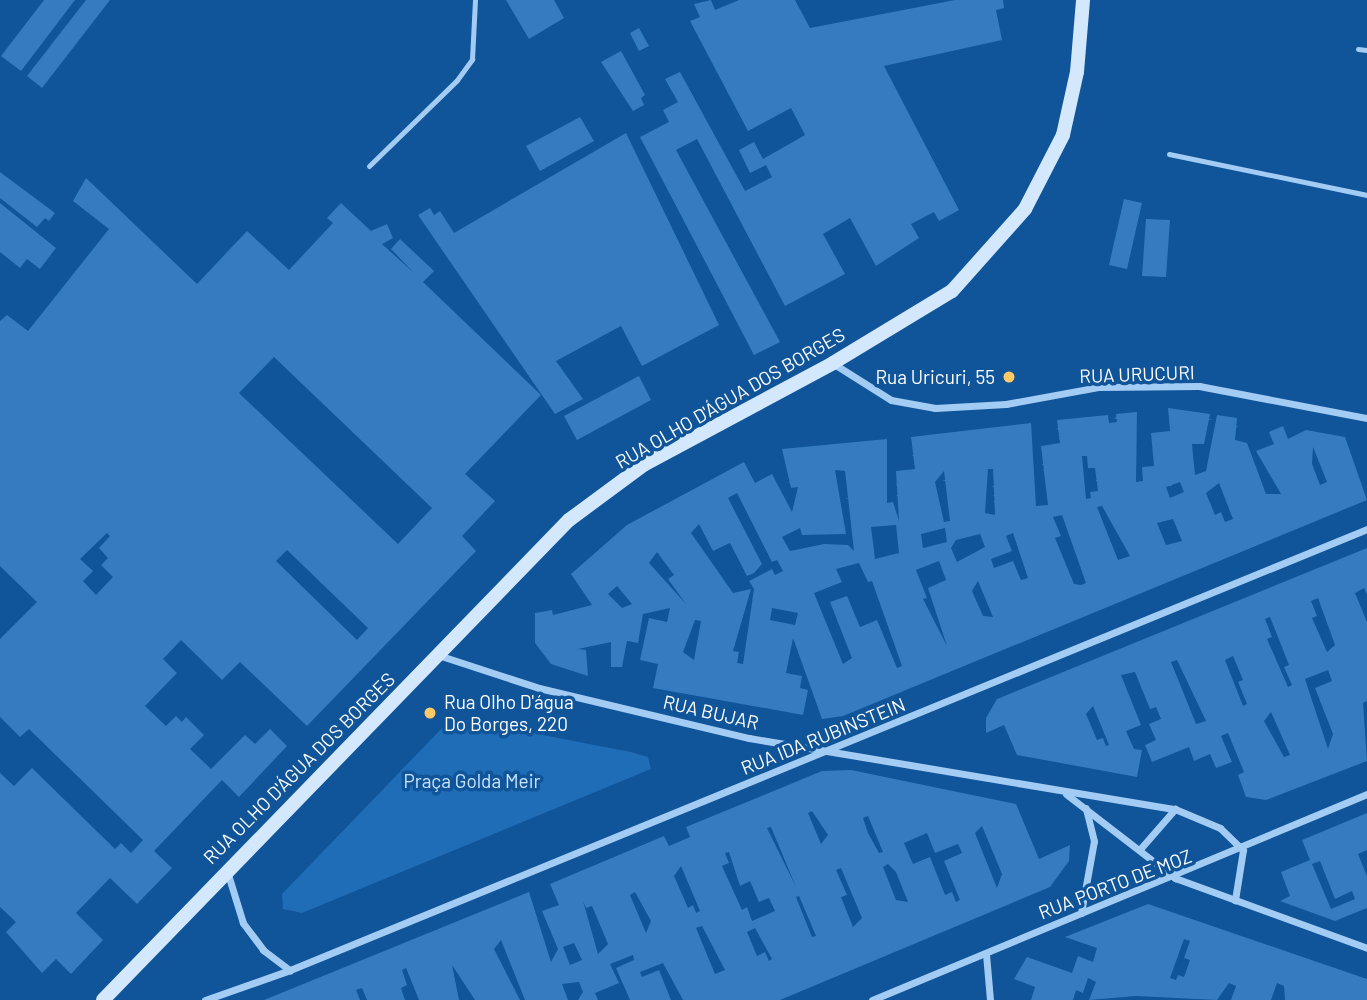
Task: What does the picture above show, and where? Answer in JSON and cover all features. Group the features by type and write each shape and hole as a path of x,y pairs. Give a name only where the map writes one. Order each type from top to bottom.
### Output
{"main road":[{"name":"RUA OLHO D'ÁGUA DOS BORGES","path":"103,1000 226,868 580,512 645,464 833,363 952,290 1025,209 1063,135 1077,72 1083,0"}],"street":[{"name":"RUA URUCURI","path":"833,363 891,400 935,408 1006,404 1099,387 1199,386 1367,418"},
{"name":"RUA IDA RUBINSTEIN","path":"205,1000 290,970 1367,529"},
{"name":"RUA BUJAR","path":"438,655 539,688 823,753 894,758 1063,792 1175,809 1220,828 1243,850"},
{"name":"RUA BUJAR","path":"1063,792 1141,848 1175,878"},
{"name":"RUA PORTO DE MOZ","path":"872,1000 1081,912 1243,850 1367,794"},
{"path":"1081,912 1094,841 1085,807"},
{"path":"1141,848 1175,809"},
{"path":"1235,900 1243,850"},
{"path":"226,868 243,923 263,950 290,970"},
{"path":"1175,878 1367,948"},
{"path":"986,954 990,1000"}],"lane":[{"path":"369,166 457,80 471,59 475,0"},
{"path":"1358,49 1367,50"},
{"path":"1169,154 1367,195"}],"green space":[{"name":"Praça Golda Meir","path":"465,720 631,752 648,757 651,769 302,913 283,909 282,894 445,725"}],"building":[{"path":"44,0 75,0 21,71 1,56"},
{"path":"86,0 110,0 42,88 27,76"},
{"path":"506,0 554,0 564,18 529,39"},
{"path":"711,0 715,10 739,0 795,0 810,28 955,0 1003,0 1004,8 996,10 1002,40 884,66 959,210 939,221 934,212 911,224 919,238 876,266 850,218 823,234 845,274 785,306 697,139 676,150 780,342 754,355 640,137 669,122 663,110 678,102 665,79 680,72 745,191 772,177 766,165 750,173 739,150 754,142 763,159 805,135 791,108 748,131 690,21 700,17 694,4"},
{"path":"639,28 649,46 639,51 630,33"},
{"path":"621,51 645,95 641,98 644,105 633,111 601,62"},
{"path":"580,117 594,141 540,171 526,146"},
{"path":"626,133 719,325 642,366 621,326 556,361 583,399 555,414 418,215 430,208 434,215 440,211 454,233"},
{"path":"0,172 55,213 49,221 45,218 37,227 0,198"},
{"path":"86,178 197,284 247,231 289,270 333,223 327,218 341,203 371,231 387,224 393,238 382,244 414,273 391,249 400,239 434,271 423,282 541,395 465,474 495,501 462,536 476,551 307,726 240,662 222,680 181,640 163,659 177,673 145,706 166,726 176,716 182,722 186,717 204,735 190,749 211,769 245,735 255,744 270,729 287,746 239,797 222,780 154,851 172,868 137,904 110,878 76,913 103,940 71,974 56,959 42,973 6,932 16,922 0,907 0,773 14,786 32,768 115,849 121,843 131,853 143,840 29,729 20,737 0,717 0,639 37,602 0,566 0,321 7,315 28,331 109,229 73,201","holes":["274,357 432,508 398,544 239,393","107,533 110,536 99,548 108,558 101,565 113,577 96,595 83,581 93,571 80,559","287,550 368,628 357,640 276,561"]},
{"path":"1124,199 1142,203 1127,269 1109,265"},
{"path":"0,203 56,248 40,269 27,259 20,268 0,252"},
{"path":"1146,219 1170,220 1166,277 1142,276"},
{"path":"639,376 651,400 577,440 564,416"},
{"path":"1168,408 1210,414 1204,444 1192,444 1195,475 1206,471 1217,415 1237,418 1235,440 1247,443 1266,494 1281,494 1256,451 1274,444 1269,432 1283,426 1288,439 1306,430 1345,437 1367,500 843,716 822,719 793,638 786,673 802,676 800,688 808,690 803,715 653,688 658,664 640,660 649,618 667,622 670,608 643,614 638,643 627,641 622,667 611,667 611,642 578,649 586,650 588,676 551,664 535,643 535,613 552,610 553,615 592,605 571,574 627,525 744,462 755,483 772,474 792,512 798,487 791,488 782,449 887,439 887,503 893,502 899,521 896,471 915,469 911,437 1031,423 1036,506 1048,505 1041,446 1060,443 1057,420 1108,415 1109,423 1117,422 1116,414 1137,412 1136,482 1143,481 1142,467 1154,466 1151,433 1170,431","holes":["1313,447 1327,482 1320,485 1312,464","1082,456 1087,456 1088,468 1095,468 1098,491 1090,492 1091,498 1086,499","988,469 993,469 995,515 985,513","835,470 845,471 854,551 848,545 824,544 790,551 782,537 800,528 802,535 846,534","944,471 950,521 944,522 935,482","1180,482 1184,492 1170,498 1166,487","1219,483 1233,519 1225,522 1221,512 1215,515 1206,493","737,493 772,562 777,560 783,571 775,575 772,569 749,581 754,589 743,664 737,663 739,652 733,651 751,589 733,593 691,533 699,524 713,551 730,543 747,576 762,564 728,498","1102,506 1130,556 1118,560 1097,507","1062,515 1086,583 1074,584 1055,538 1061,536 1053,517","1173,519 1182,541 1166,545 1157,523","896,525 899,553 875,559 871,527","945,528 947,542 923,548 921,534","1013,533 1028,578 1021,580 1013,561 994,568 991,559 1012,551 1006,536","980,534 985,547 957,562 951,548 956,540","657,552 674,575 668,579 686,604 649,563","939,561 946,580 928,588 947,646 923,599 927,598 916,570","859,563 868,582 872,581 902,666 897,668 877,620 860,627 847,596 830,602 852,658 843,664 814,593 842,582 836,569","978,581 993,617 983,616 972,591","617,586 632,604 622,608 608,594","772,608 798,613 795,625 770,620","695,620 701,621 694,660 683,652"]},
{"path":"1367,548 1367,595 1364,588 1355,593 1367,622 1367,701 1363,703 1367,761 1266,800 1246,797 1238,775 1244,772 1228,733 1221,736 1232,762 1216,768 1210,754 1194,761 1189,747 1152,762 1145,745 1156,740 1149,724 1161,719 1156,707 1150,709 1135,672 1121,675 1141,725 1126,731 1134,749 1142,750 1137,777 1017,755 1004,725 986,733 986,718 997,699","holes":["1318,598 1335,645 1327,652 1312,618 1317,616 1311,601","1270,617 1289,665 1284,667 1292,685 1288,687 1267,639 1272,637 1265,619","1233,656 1243,680 1238,682 1247,704 1243,706 1225,660","1177,660 1206,721 1196,724 1171,662","1328,670 1332,681 1315,688 1333,734 1328,749 1305,679","1093,706 1109,745 1106,746 1103,738 1097,740 1086,714","1271,712 1290,755 1284,757 1264,721"]},
{"path":"851,770 1016,804 1039,859 1070,845 1069,861 1050,887 780,1000 683,1000 663,963 640,972 642,977 659,970 671,1000 630,1000 616,968 634,960 633,955 610,964 619,983 595,993 598,1000 578,1000 583,992 579,982 562,984 568,1000 525,1000 501,940 494,949 520,1000 475,1000 452,965 459,1000 419,1000 406,968 402,970 407,985 401,988 405,1000 367,1000 362,988 356,990 360,1000 264,1000 529,892 551,962 558,949 542,911 559,905 550,884 664,836 669,846 690,837 686,827 822,771","holes":["812,811 828,835 821,844 808,813","868,816 883,852 879,853 863,818","982,826 1002,874 997,888 975,833","771,827 796,887 767,828","927,833 935,853 958,844 962,853 944,861 960,900 956,902 952,892 945,895 930,857 913,864 904,843","729,852 740,886 750,881 759,902 769,898 775,911 752,921 747,907 742,910 722,866 729,863 725,853","888,864 896,872 908,902 896,900 883,867","681,866 700,911 696,913 693,905 688,908 674,876","841,868 862,918 853,927 841,897 847,895 836,870","635,892 651,921 646,933 630,895","799,896 816,936 812,937 796,897","583,901 586,908 592,906 608,944 598,954","702,926 725,970 715,974 696,928","755,928 772,959 769,961 765,952 757,956 747,932","574,943 582,960 570,965 563,947"]},
{"path":"1367,813 1367,850 1358,854 1367,876 1367,908 1335,921 1280,901 1290,896 1281,872 1310,860 1302,840","holes":["1320,861 1335,899 1352,891 1355,899 1331,909 1312,864"]},
{"path":"1148,904 1367,979 1367,1000 1285,1000 1284,986 1277,983 1271,1000 1231,1000 1236,986 1229,983 1217,1000 1136,996 1089,1000 1096,982 1088,978 1083,993 1076,990 1073,1000 1031,1000 1035,987 1014,979 1027,957 1072,973 1078,956 1093,962 1097,948 1065,937","holes":["1184,939 1190,941 1184,958 1190,960 1184,977 1178,975 1176,980 1170,978"]}],"place":[{"name":"Rua Uricuri, 55","path":"1009,377"},
{"name":"Rua Olho D'água Do Borges, 220","path":"430,713"}]}
